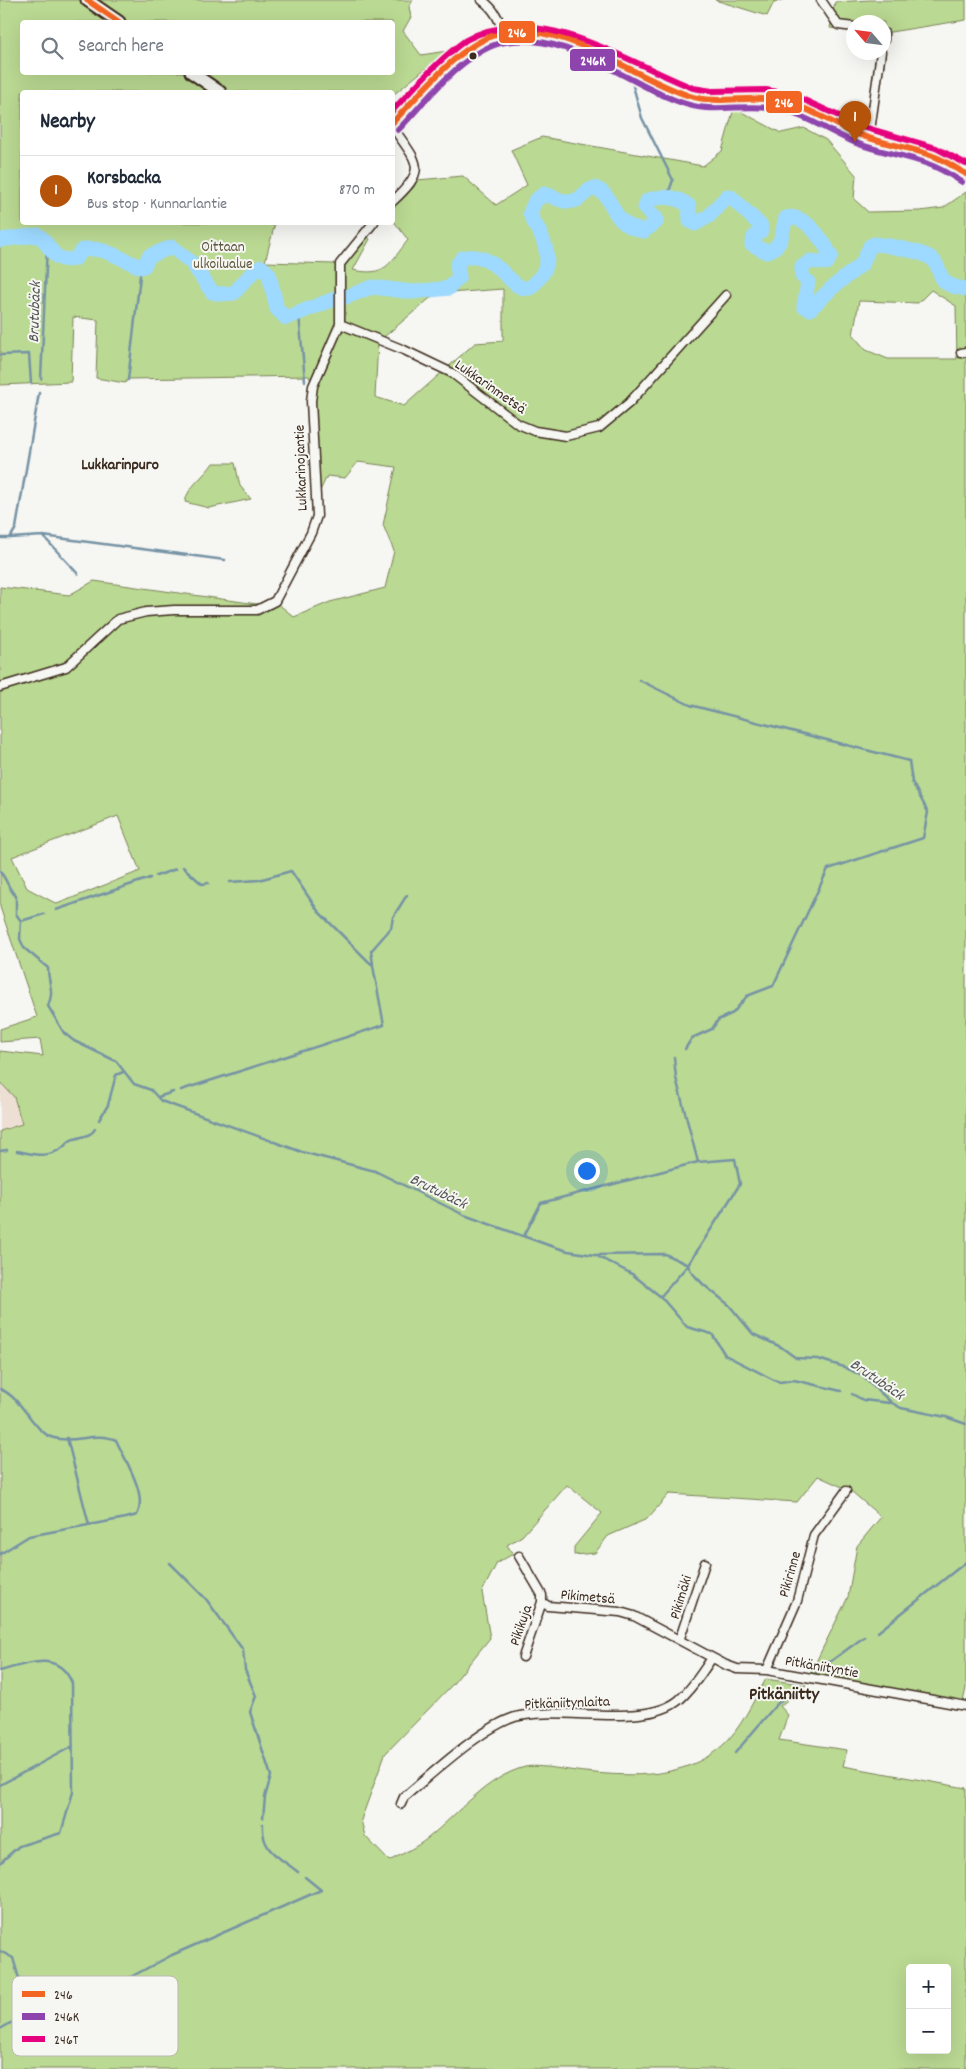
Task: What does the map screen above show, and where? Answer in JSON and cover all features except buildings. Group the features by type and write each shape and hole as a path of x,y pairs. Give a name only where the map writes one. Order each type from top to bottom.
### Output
{"main road":[{"path":"87,0 116,20"},
{"path":"395,122 455,62 475,46 503,33 517,31 561,40 691,96 716,100 768,99 792,104 869,138 935,156 966,174"},
{"path":"194,75 217,90"}],"street":[{"path":"482,0 489,5 499,18 503,33"},
{"path":"821,0 838,25 846,26"},
{"path":"869,138 880,60"},
{"path":"395,130 416,164 416,174 410,185 395,199"},
{"name":"Lukkarinojantie","path":"0,687 66,666 80,656 118,618 146,612 174,610 257,610 275,600 307,542 317,516 311,401 313,386 340,324 340,264 372,225"},
{"name":"Lukkarinmetsä","path":"340,324 404,350 452,373 518,424 535,431 566,436 599,428 630,403 726,295"},
{"name":"Pikirinne","path":"767,1670 797,1601 814,1535 846,1491"},
{"name":"Pikimetsä","path":"519,1556 542,1595 542,1602 548,1606 620,1612 646,1621 680,1638"},
{"name":"Pikimäki","path":"680,1638 705,1563"},
{"name":"Pikikuja","path":"523,1657 542,1602"},
{"name":"Pitkäniityntie","path":"680,1638 712,1658 737,1669 767,1670 966,1706"},
{"name":"Pitkäniitynlaita","path":"401,1804 404,1797 430,1776 488,1730 504,1722 515,1717 540,1714 637,1713 666,1708 692,1687 712,1658"}],"shaded area":[{"path":"0,1082 14,1097 22,1124 0,1131"}],"green space":[{"name":"Oittaan ulkoilualue","path":"0,0 413,0 409,7 411,17 403,31 421,55 447,51 395,93 395,90 20,90 20,225 274,225 265,262 335,264 342,267 366,235 370,239 353,270 373,272 386,267 408,240 395,223 395,204 414,187 417,180 463,176 496,205 527,185 511,150 542,137 703,166 722,151 734,108 781,133 804,128 826,140 856,175 854,199 868,212 920,211 943,208 966,192 966,1688 963,1702 810,1674 848,1597 857,1546 881,1517 851,1491 818,1476 797,1502 669,1494 647,1519 608,1536 595,1553 574,1555 574,1547 602,1513 567,1485 522,1536 507,1545 513,1554 497,1563 482,1592 490,1638 452,1685 385,1754 361,1820 365,1836 389,1861 424,1841 473,1797 511,1772 530,1766 621,1775 639,1775 675,1770 707,1757 729,1739 741,1723 766,1679 806,1685 780,1706 788,1715 779,1740 847,1750 843,1766 966,1788 966,2069 0,2069 0,1131 22,1124 14,1097 0,1082 0,1051 43,1056 40,1039 0,1042 0,1029 37,1017 0,907 0,587 69,595 94,581 257,604 276,602 294,617 330,602 385,588 394,551 383,525 396,467 358,462 345,478 327,476 320,491 314,402 321,372 313,386 309,376 128,379 125,383 96,378 98,320 73,317 71,382 0,385","holes":["503,289 503,341 475,343 404,406 375,397 378,342 435,294","931,290 956,306 957,359 888,359 866,350 853,335 859,301 918,303","118,816 140,871 57,904 27,888 12,857"]},
{"path":"715,0 782,0 774,2 767,16"},
{"path":"966,0 966,20 891,32 891,15 846,15 846,30 830,28 835,2"},
{"path":"213,463 235,463 240,486 251,499 209,508 185,502 189,491"}],"waterway":[{"path":"630,75 642,118 673,180 667,197"},
{"path":"346,297 372,287 413,292 449,288 459,277 457,265 462,258 475,257 494,265 523,288 530,288 541,276 547,257 540,232 530,213 535,201 544,194 564,201 577,200 594,188 606,196 623,222 644,231 656,222 656,218 645,208 647,201 663,197 679,200 689,206 690,221 695,224 709,216 727,196 731,197 761,226 761,231 754,237 752,244 766,252 779,242 786,218 800,219 819,236 831,256 826,263 810,261 802,267 802,276 808,282 804,306 810,309 833,287 862,264 870,246 874,244 926,255 935,263 941,276 948,284 966,289"},
{"path":"0,240 38,235 56,256 67,260 75,259 82,250 90,249 105,251 141,267 144,266 149,256 172,247 192,263 212,292 220,294 234,293 252,273 261,267 269,274 277,309 286,318 337,298"},
{"name":"Brutubäck","path":"41,379 47,245"},
{"path":"128,380 141,267"},
{"path":"299,314 305,381"},
{"name":"Brutubäck","path":"0,355 29,354 31,383"},
{"name":"Brutubäck","path":"0,538 10,538 16,528 39,393"},
{"path":"43,536 225,560"},
{"path":"10,538 43,536 78,574"},
{"path":"639,680 690,705 909,761 912,782 928,812 923,838 828,869 773,986 747,996 733,1013 718,1020 712,1029 692,1038 685,1049"},
{"path":"183,867 202,884 208,883"},
{"path":"156,876 176,869"},
{"path":"181,1090 384,1025 373,966 318,911 291,871 259,880 230,882"},
{"name":"Brutubäck","path":"0,872 16,896 16,914 21,921 20,939 24,948 48,968 51,991 48,1006 64,1033 74,1041 116,1061 134,1084 151,1090 161,1101 302,1152 375,1171 464,1215 548,1245 568,1251 594,1255 665,1254 688,1265 692,1273 729,1305 753,1334 781,1347 796,1358 818,1359 844,1367 862,1376 892,1403 901,1408 946,1417 966,1424"},
{"path":"56,910 150,878"},
{"path":"373,964 371,951 391,928 393,917 407,895"},
{"path":"21,921 44,914"},
{"path":"524,1236 541,1203 698,1162 676,1078 674,1057"},
{"path":"99,1120 108,1105 116,1075 123,1072"},
{"path":"158,1097 173,1092"},
{"path":"17,1151 40,1155 51,1154 62,1148 69,1141 89,1135 95,1129"},
{"path":"0,1151 7,1150"},
{"path":"661,1296 688,1265 740,1184 735,1159 698,1162"},
{"path":"595,1255 632,1274 661,1297 687,1327 712,1334 725,1355 780,1382 794,1380 841,1391"},
{"path":"0,1389 8,1393 47,1435 69,1440 93,1437 116,1440 130,1467 140,1498 140,1507 137,1515 29,1536 0,1554"},
{"path":"852,1394 863,1400 890,1403"},
{"path":"67,1438 89,1525"},
{"path":"878,1632 966,1562"},
{"path":"170,1563 206,1599 243,1650 245,1670 256,1696 250,1712 271,1776 265,1797 263,1818"},
{"path":"816,1672 864,1637"},
{"path":"0,1671 31,1663 50,1662 66,1672 72,1683 73,1792 61,1833 19,1846 0,1863"},
{"path":"735,1753 776,1705 797,1687"},
{"path":"0,1785 73,1746"},
{"path":"263,1824 263,1833 268,1848 278,1858 298,1872"},
{"path":"133,1976 172,1955 321,1890 305,1877"},
{"path":"0,1951 13,1958 18,1976"},
{"path":"0,2029 12,2022"}],"transit line":[{"name":"246","path":"87,0 116,20"},
{"name":"246T","path":"395,108 437,65 466,40 493,30 522,27 551,31 581,39 693,88 712,91 766,90 791,94 863,127 936,148 966,164"},
{"name":"246","path":"395,120 442,70 471,47 486,38 502,33 526,31 574,42 668,88 701,99 765,99 787,102 809,110 860,135 937,158 966,174"},
{"name":"246K","path":"398,130 447,78 475,55 505,42 529,41 552,44 576,52 667,97 689,105 710,108 765,107 787,111 846,139 932,166 962,182"}],"place":[{"name":"Korsbacka","path":"855,142"}],"district":[{"name":"Lukkarinpuro","path":"120,463"},
{"name":"Pitkäniitty","path":"784,1693"}]}
